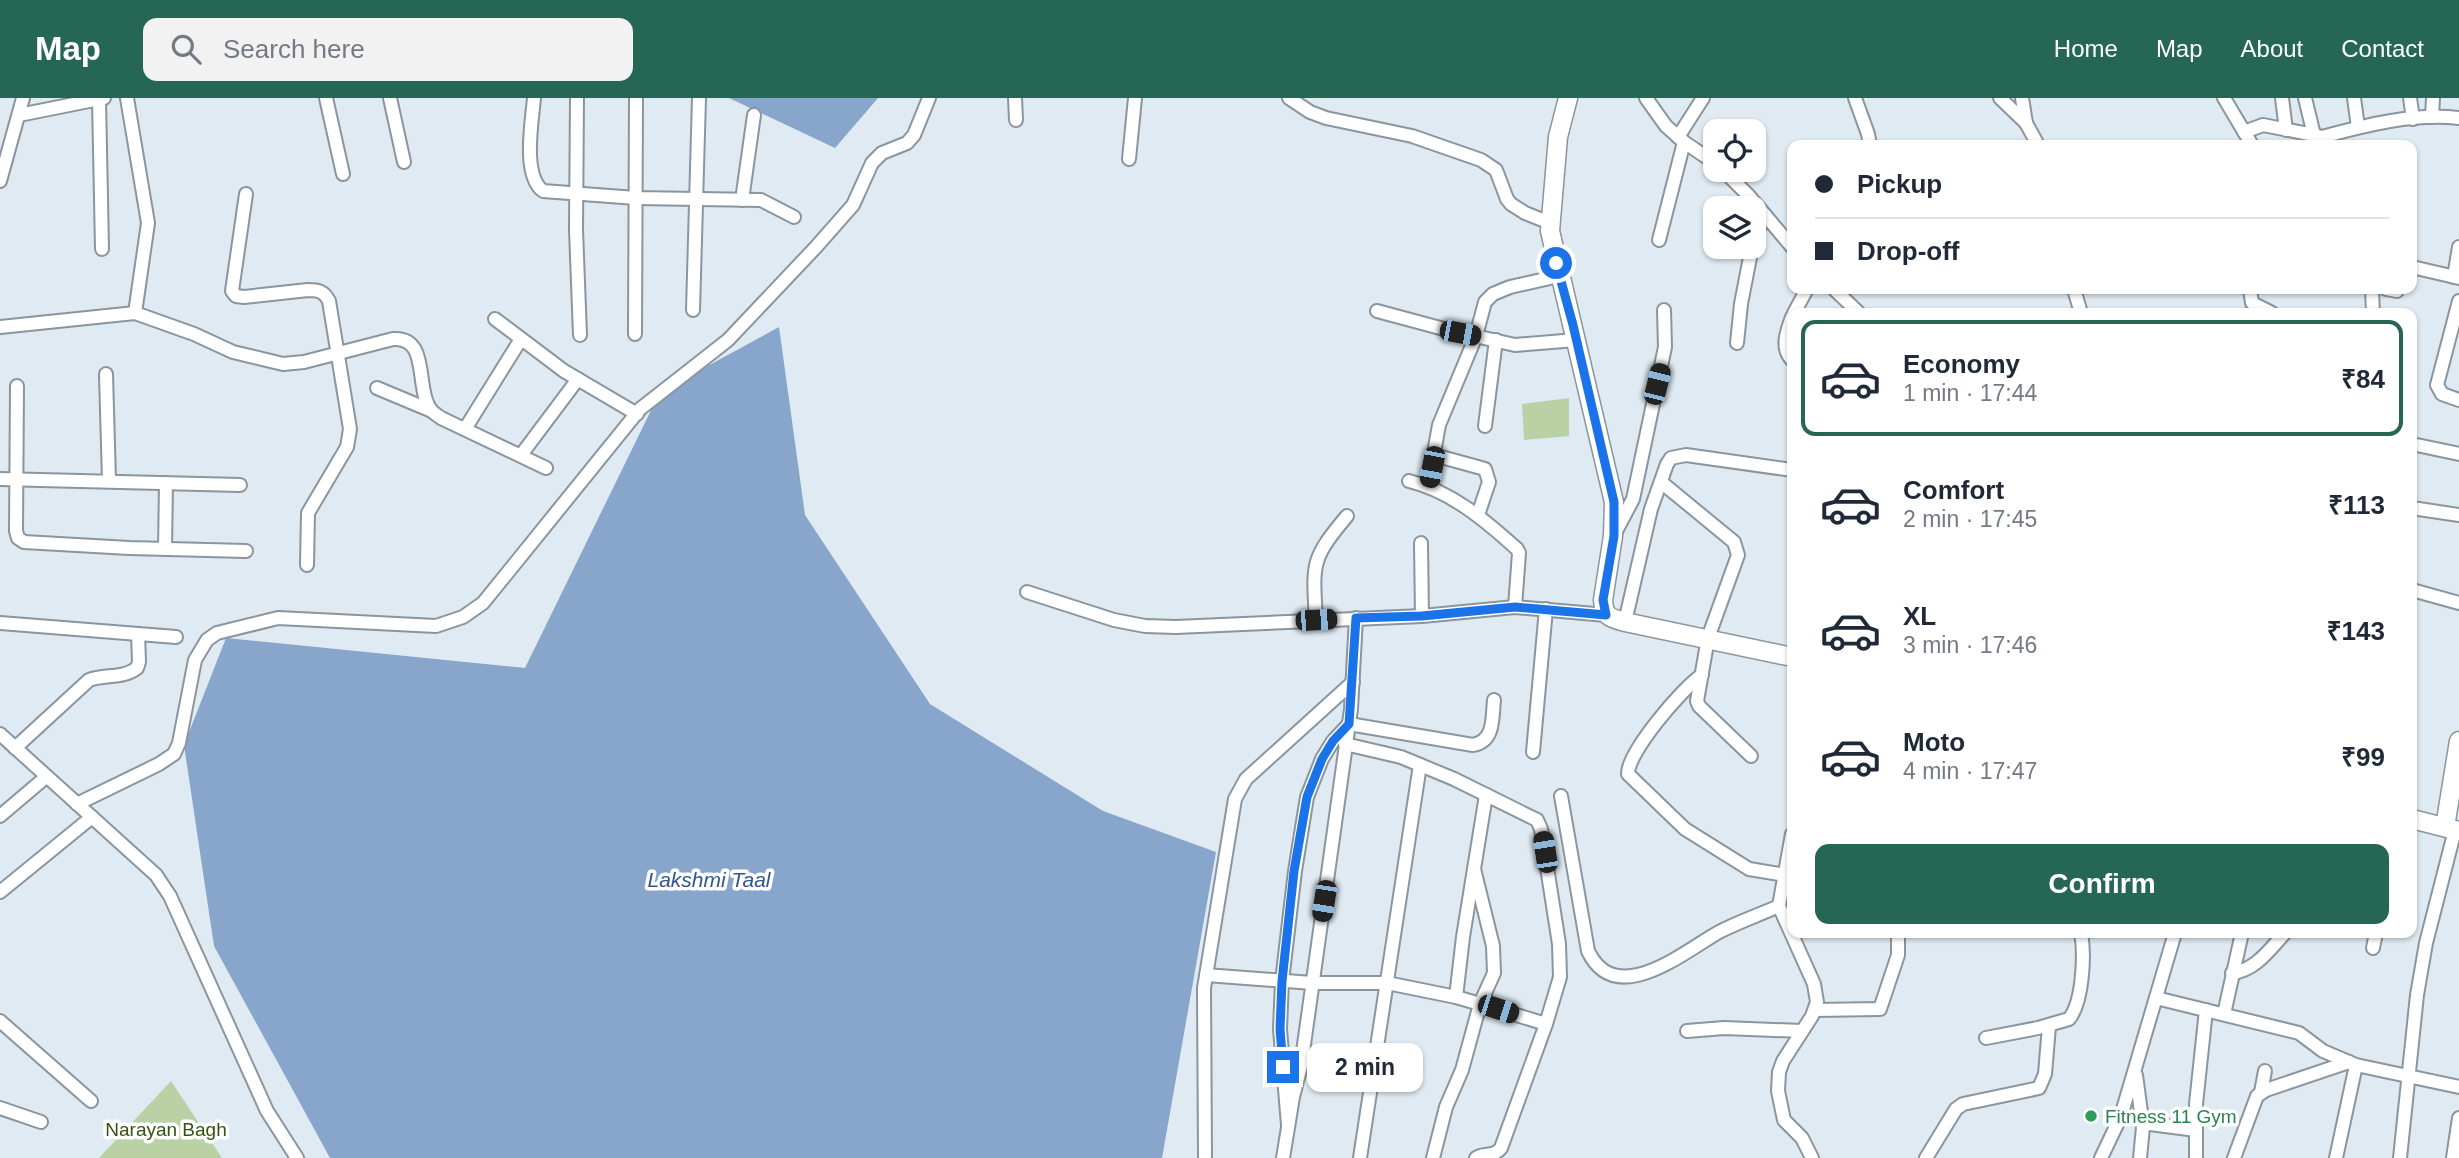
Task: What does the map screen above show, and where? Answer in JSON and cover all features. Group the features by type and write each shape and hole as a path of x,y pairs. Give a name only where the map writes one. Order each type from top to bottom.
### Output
{"main road":[{"path":"1568,98 1558,137 1550,223 1552,246 1612,494 1615,517 1603,600 1606,615 1625,622 1787,656"},
{"path":"2417,820 2453,830 2459,741"}],"street":[{"path":"0,181 23,98"},
{"path":"127,98 148,223 135,313"},
{"path":"326,98 343,174"},
{"path":"390,98 404,162"},
{"path":"534,98 530,155 532,174 537,187 543,191 636,198 761,200 794,217"},
{"path":"577,98 576,230 580,335"},
{"path":"635,334 636,98"},
{"path":"693,310 699,98"},
{"path":"77,804 174,754 179,743 195,660 207,640 218,634 278,618 436,626 463,617 483,603 637,414 728,340 816,247 853,205 872,163 882,153 907,143 914,135 929,98"},
{"path":"1016,98 1016,120"},
{"path":"1129,159 1135,98"},
{"path":"1289,98 1310,112 1412,136 1481,160 1496,170 1511,204 1550,223"},
{"path":"1646,98 1666,126 1703,155"},
{"path":"1659,240 1681,140 1703,98"},
{"path":"1855,98 1869,140"},
{"path":"2000,98 2026,123 2035,140"},
{"path":"2022,98 2026,123"},
{"path":"2224,98 2249,140"},
{"path":"2282,98 2286,130"},
{"path":"2305,98 2322,139"},
{"path":"2354,98 2358,127"},
{"path":"2410,98 2413,119"},
{"path":"2432,117 2433,98"},
{"path":"19,115 101,99 102,249"},
{"path":"742,200 754,115"},
{"path":"2244,132 2263,125 2322,139 2358,127 2432,117 2459,118"},
{"path":"1734,182 1747,196"},
{"path":"246,194 232,291 236,296 244,297 318,290 329,300 350,436 347,447 308,513 307,565"},
{"path":"1766,216 1787,241"},
{"path":"2417,268 2456,278 2459,247"},
{"path":"1737,342 1750,259"},
{"path":"1428,486 1439,425 1476,336 1485,302 1489,297 1521,283 1559,276"},
{"path":"1839,294 1854,308"},
{"path":"2250,294 2252,303 2262,308"},
{"path":"2459,301 2437,385 2442,394 2459,400"},
{"path":"1614,536 1633,499 1665,347 1664,310"},
{"path":"1377,311 1522,345 1576,340"},
{"path":"0,327 135,313 194,334 233,352 271,363 304,362 393,339 407,339 413,344 417,354 426,397 432,411"},
{"path":"495,319 578,379 637,414"},
{"path":"465,429 521,339"},
{"path":"1485,426 1496,340"},
{"path":"106,374 109,481"},
{"path":"521,455 578,379"},
{"path":"17,386 18,538 24,542 246,551"},
{"path":"377,388 432,411 546,468"},
{"path":"2417,445 2459,454"},
{"path":"1434,455 1485,469 1489,482 1478,515"},
{"path":"1625,622 1651,509 1667,464 1678,455 1787,469"},
{"path":"0,479 240,485"},
{"path":"1409,481 1428,486 1478,515 1491,524 1519,553 1515,607"},
{"path":"1661,482 1734,542 1738,549 1708,638 1697,701 1751,756"},
{"path":"165,549 166,483"},
{"path":"2417,509 2459,516"},
{"path":"1316,620 1314,577 1317,558 1324,543 1347,516"},
{"path":"1421,543 1422,616"},
{"path":"2417,591 2459,603"},
{"path":"1027,592 1114,620 1145,626 1210,627 1422,616 1515,607 1606,615"},
{"path":"1533,752 1546,609"},
{"path":"1283,1158 1301,1066 1349,724 1356,618"},
{"path":"0,624 176,637"},
{"path":"15,748 89,680 122,676 137,668 138,634"},
{"path":"1702,675 1688,686 1646,734 1629,764 1628,774 1685,829 1749,869 1787,875"},
{"path":"1205,1158 1206,975 1239,789 1246,779 1353,682"},
{"path":"1349,724 1473,746 1488,739 1494,700"},
{"path":"1288,1125 1280,1029 1282,981 1294,871 1307,797 1322,759 1333,741 1349,724"},
{"path":"0,734 156,874 170,897 267,1111 297,1158"},
{"path":"1345,744 1401,757 1420,765 1537,820 1541,829 1561,962 1560,977 1501,1148 1497,1154 1476,1158"},
{"path":"1360,1158 1420,765"},
{"path":"0,816 46,777"},
{"path":"1456,997 1486,795"},
{"path":"1560,796 1588,951 1595,963 1606,970 1629,976 1653,971 1720,931 1779,906"},
{"path":"0,892 92,817"},
{"path":"2400,1158 2417,995 2453,830"},
{"path":"1433,1158 1446,1107 1462,1070 1480,1004 1494,974 1493,946 1474,869"},
{"path":"1787,878 1779,906 1787,924"},
{"path":"1793,938 1814,984 1815,1010 1783,1061 1779,1072 1778,1091 1784,1120 1802,1138 1812,1158"},
{"path":"1815,1010 1880,1009 1898,955 1898,938"},
{"path":"1986,1038 2049,1026 2069,1019 2076,1008 2084,965 2081,938"},
{"path":"2101,1158 2121,1116 2174,938"},
{"path":"2224,1014 2241,938"},
{"path":"2232,973 2247,971 2280,938"},
{"path":"2373,948 2375,938"},
{"path":"1206,975 1312,983 1387,983 1456,997 1546,1024"},
{"path":"2156,998 2299,1033 2323,1051 2352,1063 2459,1087"},
{"path":"2196,1158 2206,1010"},
{"path":"0,1021 91,1101"},
{"path":"1926,1158 1956,1108 1963,1104 2039,1088 2045,1074 2049,1026"},
{"path":"1687,1031 1724,1028 1802,1031"},
{"path":"2261,1092 2352,1063"},
{"path":"2336,1158 2352,1063"},
{"path":"2135,1069 2142,1123 2140,1158"},
{"path":"2234,1158 2254,1102 2261,1092 2264,1071"},
{"path":"0,1108 41,1122"},
{"path":"2453,1158 2459,1118"},
{"path":"2142,1123 2196,1129"}],"green space":[{"path":"1569,398 1569,436 1524,440 1522,404"},
{"name":"Narayan Bagh","path":"171,1081 222,1158 99,1158"}],"water":[{"path":"729,98 878,98 835,148"},
{"name":"Lakshmi Taal","path":"779,327 805,515 930,704 1103,811 1216,852 1162,1158 330,1158 214,946 184,745 226,638 525,668 660,392"}],"place":[{"name":"Fitness 11 Gym","path":"2091,1116"}],"route":[{"path":"1283,1067 1280,1029 1282,981 1294,871 1307,797 1322,759 1333,741 1349,724 1356,618 1422,616 1515,607 1606,615 1603,600 1614,536 1614,502 1556,263"}]}
